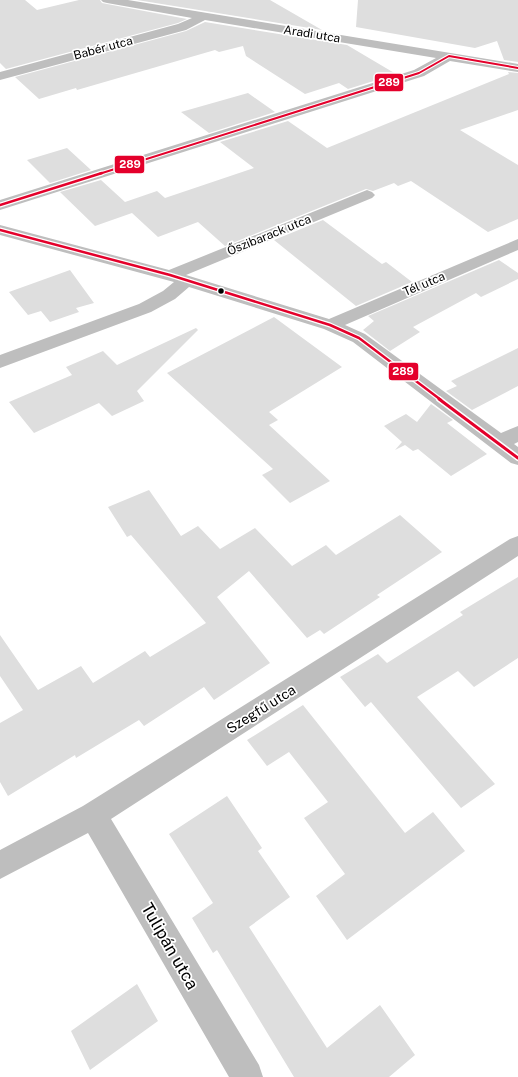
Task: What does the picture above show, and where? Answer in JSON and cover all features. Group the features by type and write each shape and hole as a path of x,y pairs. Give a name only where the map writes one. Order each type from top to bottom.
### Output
{"street":[{"name":"Aradi utca","path":"107,0 518,68"},
{"name":"Babér utca","path":"0,76 182,27 204,16"},
{"path":"0,205 419,73 449,56"},
{"name":"Őszibarack utca","path":"170,275 368,194"},
{"path":"0,230 170,275 330,324 359,338 518,458"},
{"name":"Tél utca","path":"330,324 518,244"},
{"path":"0,362 144,308 169,295 187,280"},
{"path":"500,443 518,434"},
{"name":"Szegfű utca","path":"0,865 93,815 518,545"},
{"name":"Tulipán utca","path":"93,815 247,1077"}],"building":[{"path":"0,0 25,0 37,10 79,0 100,0 102,3 187,19 178,23 6,69 0,63"},
{"path":"137,0 270,0 322,30"},
{"path":"358,0 518,0 518,62 504,60 497,41 475,48 356,27"},
{"path":"205,22 347,45 396,74 348,89 339,83 305,94 246,56 243,46 219,52 215,50 77,90 76,88 39,99 15,77 186,31"},
{"path":"508,72 518,73 518,110 460,130 518,165 518,219 488,232 411,181 398,186 394,183 373,191 366,189 225,246 198,222 158,237 132,213 95,226 60,192 101,180 125,202 157,191 165,198 254,168 220,142 288,121 327,148 509,74"},
{"path":"248,93 275,112 209,133 181,112"},
{"path":"67,148 91,170 50,183 27,160"},
{"path":"323,220 382,264 386,262 412,282 356,306 274,240"},
{"path":"499,260 518,273 518,279 481,297 476,293 413,327 420,332 390,351 363,330 374,321 368,316"},
{"path":"70,270 94,303 76,308 79,312 50,322 41,311 28,315 9,292"},
{"path":"274,317 342,367 269,412 278,420 269,425 330,481 290,503 262,475 273,469 167,373"},
{"path":"196,328 198,330 137,391 144,401 112,416 99,403 34,433 9,402 72,375 66,367 103,351 117,365"},
{"path":"518,348 518,386 472,410 446,391 457,386 451,381"},
{"path":"431,404 453,420 447,423 487,454 451,476 418,449 413,451 405,445 395,450 402,442 384,426 406,414 417,422"},
{"path":"149,490 181,536 198,526 220,549 255,528 292,566 326,545 336,555 400,515 442,552 377,595 380,597 324,634 320,630 307,638 249,571 217,597 270,663 214,700 204,687 144,726 139,720 76,758 75,755 8,796 0,782 0,723 23,710 0,676 0,635 38,690 81,666 93,683 145,651 150,657 206,623 131,535 127,537 108,507"},
{"path":"518,577 518,658 474,687 458,671 417,697 495,784 461,808 371,702 365,707 340,677 378,654 387,663 463,615 460,612"},
{"path":"303,705 405,833 433,812 465,851 347,940 316,896 345,874 304,818 328,802 289,752 267,766 247,740"},
{"path":"227,796 262,848 258,851 290,897 249,927 327,1048 380,1005 415,1055 389,1077 294,1077 217,950 213,953 192,918 213,903 169,834"},
{"path":"137,984 158,1021 90,1070 71,1031"}],"transit line":[{"name":"289","path":"0,205 419,73 449,56 518,68"},
{"name":"289","path":"0,230 170,275 330,325 359,338 518,458"}]}
